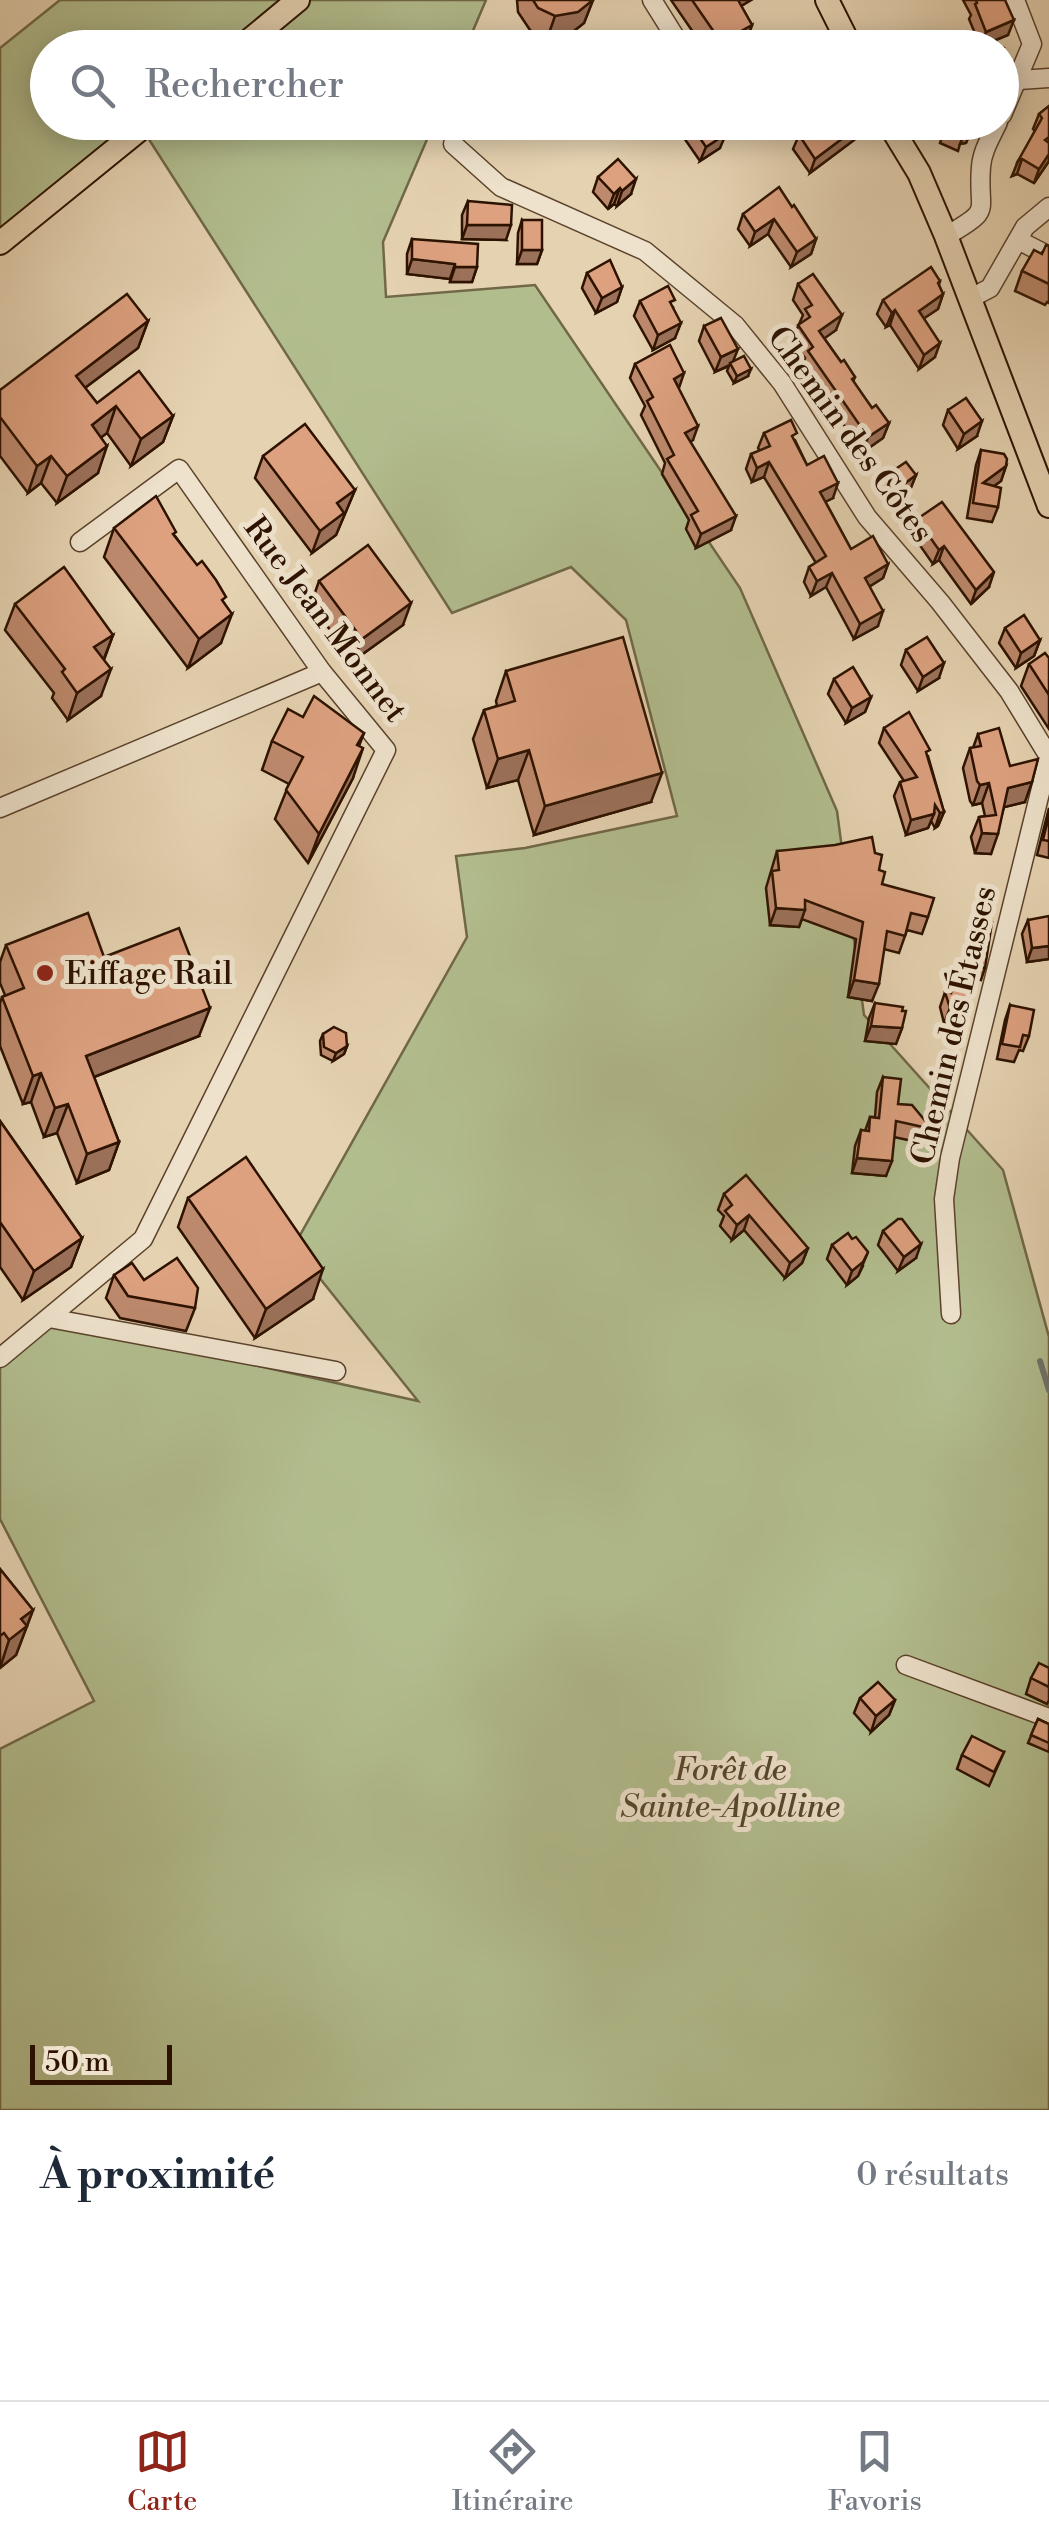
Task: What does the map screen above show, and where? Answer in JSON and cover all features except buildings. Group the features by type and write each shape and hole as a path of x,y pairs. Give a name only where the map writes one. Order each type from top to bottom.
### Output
{"main road":[{"path":"262,30 298,0"},
{"path":"827,0 842,30"},
{"path":"0,243 127,140"},
{"path":"899,140 946,236 1049,506"}],"street":[{"path":"652,0 671,30"},
{"path":"1015,0 1032,44 1019,77"},
{"path":"1019,80 1049,78"},
{"path":"946,236 977,218 984,205 980,168 990,140"},
{"name":"Chemin des Côtes","path":"453,144 501,188 645,251 735,325 782,383 867,517 1009,691 1048,755"},
{"path":"971,298 990,288 1025,227 1049,207"},
{"path":"1018,240 1049,256"},
{"name":"Rue Jean Monnet","path":"49,1318 143,1239 386,750 322,672 179,469 80,542"},
{"path":"0,808 322,672"},
{"name":"Chemin des Étasses","path":"951,1314 944,1199 950,1158 1048,755"},
{"path":"0,1358 49,1318 336,1371"},
{"path":"906,1665 1049,1718"}],"green space":[{"name":"Forêt de Sainte-Apolline","path":"60,0 486,0 473,30 30,30 30,140 129,140 0,235 0,48"},
{"name":"Forêt de Sainte-Apolline","path":"149,140 427,140 383,242 386,297 535,285 740,588 837,811 864,1015 1003,1170 1049,1337 1049,2110 0,2110 0,1749 94,1701 0,1519 0,1360 50,1320 418,1401 294,1246 467,937 456,856 525,848 677,816 626,620 571,567 452,613"}],"waterway":[{"path":"1040,1361 1049,1390"}],"place":[{"name":"Eiffage Rail","path":"45,973"}]}
